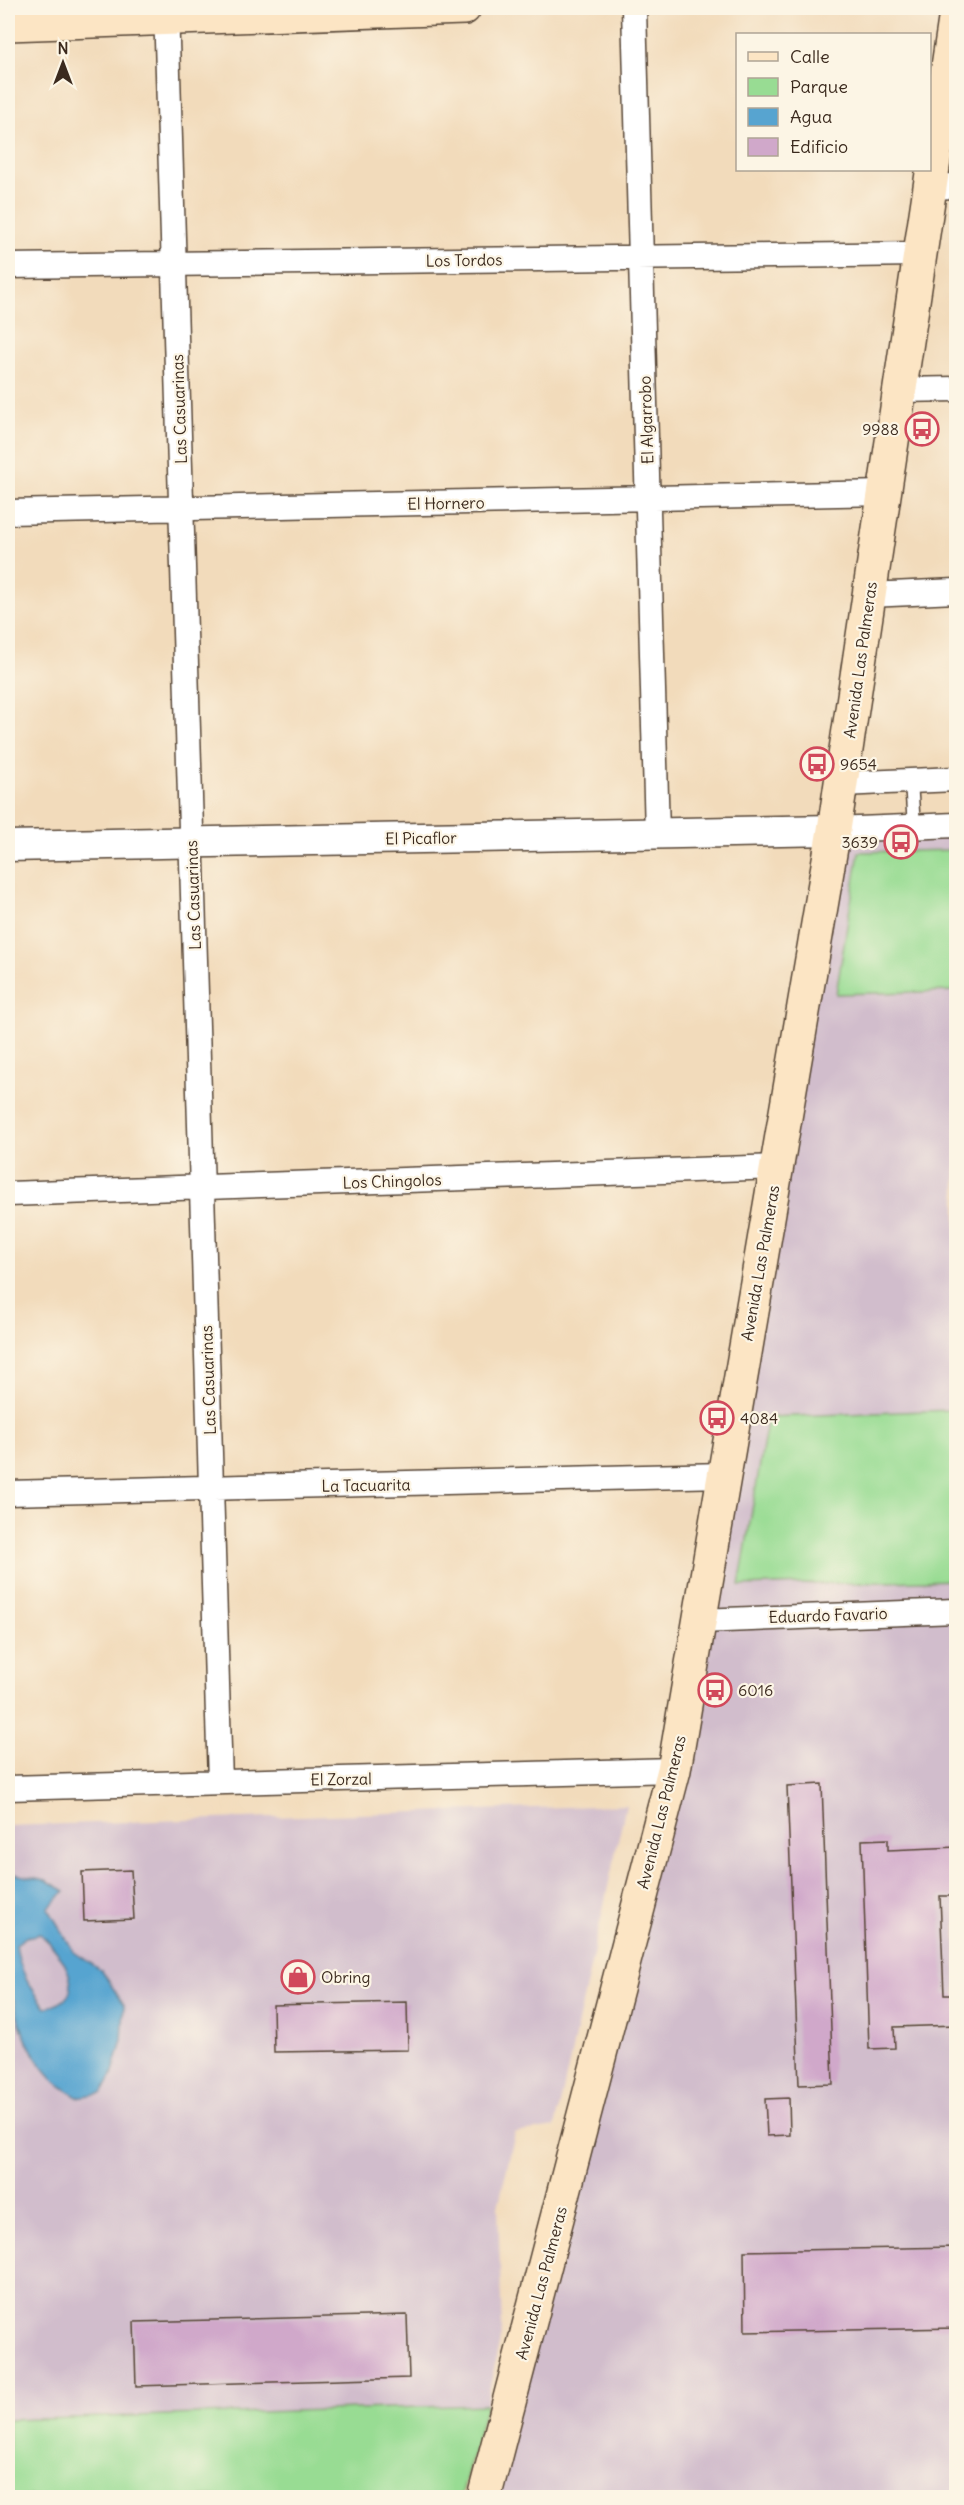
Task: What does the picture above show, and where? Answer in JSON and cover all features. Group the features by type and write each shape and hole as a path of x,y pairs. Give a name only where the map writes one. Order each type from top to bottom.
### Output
{"main road":[{"path":"8,24 167,13 464,8"},
{"name":"Avenida Las Palmeras","path":"484,2498 674,1770 834,830 920,254 943,186 957,13"}],"street":[{"name":"El Algarrobo","path":"634,8 657,833"},
{"name":"Las Casuarinas","path":"167,13 220,1782"},
{"name":"Los Tordos","path":"8,266 920,254"},
{"path":"900,390 957,389"},
{"name":"El Hornero","path":"8,512 885,493"},
{"path":"869,595 957,591"},
{"path":"841,784 957,779"},
{"path":"834,830 957,825"},
{"name":"El Picaflor","path":"8,846 834,830"},
{"name":"Los Chingolos","path":"8,1194 777,1167"},
{"name":"La Tacuarita","path":"8,1493 724,1475"},
{"name":"Eduardo Favario","path":"699,1621 957,1611"},
{"name":"El Zorzal","path":"8,1788 674,1770"}],"lane":[{"path":"911,781 914,827"}],"shaded area":[{"path":"956,825 956,2497 484,2498 674,1770 834,830"},
{"name":"Obring","path":"626,1805 555,2127 515,2133 498,2207 502,2330 486,2405 8,2420 8,1826"}],"green space":[{"path":"956,850 956,991 836,994 859,852"},
{"path":"956,1344 956,1580 739,1586 768,1417 952,1410"},
{"path":"486,2405 461,2497 8,2497 8,2420"}],"water":[{"path":"8,1873 46,1880 65,1891 48,1908 74,1952 102,1971 124,2005 122,2040 112,2075 102,2093 77,2097 59,2084 36,2058 24,2034 15,2009 10,1982 7,1927","holes":["40,1934 49,1942 64,1964 71,1986 68,1995 60,2003 46,2007 26,1978 16,1944 26,1937"]}],"building":[{"path":"822,1784 833,2084 799,2085 787,1786"},
{"path":"888,1839 888,1850 957,1847 957,1896 940,1896 944,1995 957,1995 957,2025 894,2027 895,2048 869,2049 862,1840"},
{"path":"131,1870 134,1919 84,1921 82,1872"},
{"path":"407,2002 408,2050 274,2052 273,2005"},
{"path":"789,2098 790,2135 767,2136 765,2099"},
{"path":"957,2247 957,2328 745,2332 744,2251"},
{"path":"407,2315 409,2378 136,2386 134,2322"}],"place":[{"name":"9988","path":"922,429"},
{"name":"9654","path":"817,764"},
{"name":"3639","path":"901,842"},
{"name":"4084","path":"717,1418"},
{"name":"6016","path":"715,1690"},
{"name":"Obring","path":"298,1977"}]}
